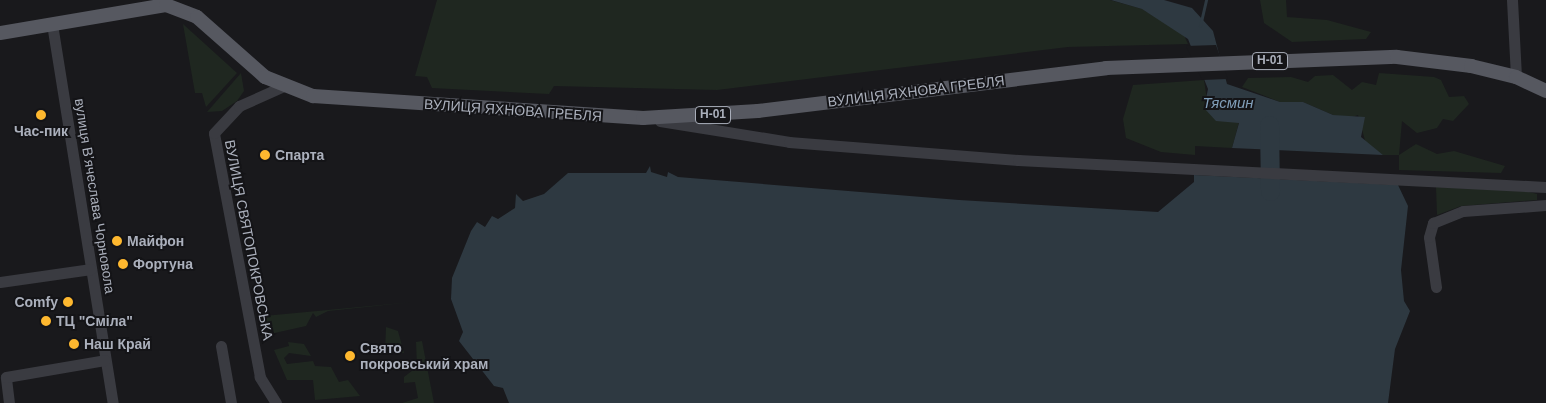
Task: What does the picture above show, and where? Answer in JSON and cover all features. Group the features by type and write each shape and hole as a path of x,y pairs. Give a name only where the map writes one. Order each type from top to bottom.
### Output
{"main road":[{"name":"Н-01","path":"0,33 150,6 178,7 197,17 265,77 284,86"},
{"name":"ВУЛИЦЯ ЯХНОВА ГРЕБЛЯ","path":"284,86 350,101 643,118 758,111 1142,66 1397,57 1516,77 1546,91"}],"street":[{"path":"1512,0 1516,77"},
{"name":"вулиця Вʼячеслава Чорновола","path":"52,24 113,403"},
{"path":"253,98 262,90 265,77"},
{"name":"ВУЛИЦЯ СВЯТОПОКРОВСЬКА","path":"276,403 260,377 214,141 217,127 253,98 284,86"},
{"path":"643,118 789,142 1194,170 1546,187"},
{"path":"1436,288 1429,238 1433,224 1463,211 1546,205"},
{"path":"0,282 91,269"},
{"path":"221,346 231,403"},
{"path":"9,403 6,377 105,360"}],"shaded area":[{"path":"437,0 1110,0 1142,9 1183,33 1188,44 1068,47 717,90 554,86 549,94 432,88 427,77 415,76"},
{"path":"1260,0 1286,0 1287,17 1327,20 1371,32 1366,39 1292,42 1264,23"},
{"path":"183,24 237,73 206,107 202,93 195,93"},
{"path":"241,73 244,91 237,101 222,111 207,112"},
{"path":"1379,73 1434,77 1441,80 1449,97 1464,96 1469,104 1453,121 1443,119 1437,128 1417,133 1402,121 1399,155 1383,155 1366,144 1358,115 1350,118 1333,115 1303,102 1280,102 1242,87 1248,78 1291,77 1308,82 1315,76 1333,75 1352,90 1362,82 1376,85"},
{"path":"1204,80 1207,100 1239,122 1232,148 1195,146 1195,155 1161,152 1126,138 1123,119 1133,85"},
{"path":"1416,144 1437,154 1454,151 1505,166 1501,173 1399,170 1399,155"},
{"path":"1436,187 1525,191 1537,194 1537,200 1461,206 1437,215"},
{"path":"413,302 328,311 316,317 313,313 306,326 270,334 264,316"},
{"path":"386,327 398,331 404,353 385,353"},
{"path":"422,341 434,403 402,403 418,398 415,382 404,383 404,377 417,367 416,342"},
{"path":"288,342 304,344 311,356 289,353 284,358 287,364 313,361 315,366 331,367 339,382 348,380 360,396 315,400 313,380 287,380 274,350 289,346"}],"water":[{"name":"Тясмин","path":"1111,0 1164,0 1192,8 1213,31 1227,84 1280,102 1303,102 1333,115 1365,117 1361,137 1383,155 1232,148 1239,123 1216,121 1204,108 1208,89 1188,39 1142,9"},
{"path":"650,166 651,172 667,177 668,172 678,177 959,200 1158,212 1194,182 1194,175 1398,185 1408,206 1401,270 1404,301 1410,311 1395,349 1388,403 509,403 503,388 494,386 459,341 463,332 451,299 452,278 471,231 477,222 485,227 492,216 498,219 515,208 516,194 523,201 544,194 568,173 646,173"}],"pier":[{"path":"1216,45 1228,79 1202,80 1186,46"}],"waterway":[{"path":"1200,26 1206,0"},
{"name":"Тясмин","path":"1269,125 1270,191"}],"place":[{"name":"Час-пик","path":"41,115"},
{"name":"Спарта","path":"265,155"},
{"name":"Майфон","path":"117,241"},
{"name":"Фортуна","path":"123,264"},
{"name":"Comfy","path":"68,302"},
{"name":"ТЦ \"Смiла\"","path":"46,321"},
{"name":"Наш Край","path":"74,344"},
{"name":"Свято покровський храм","path":"350,356"}]}
